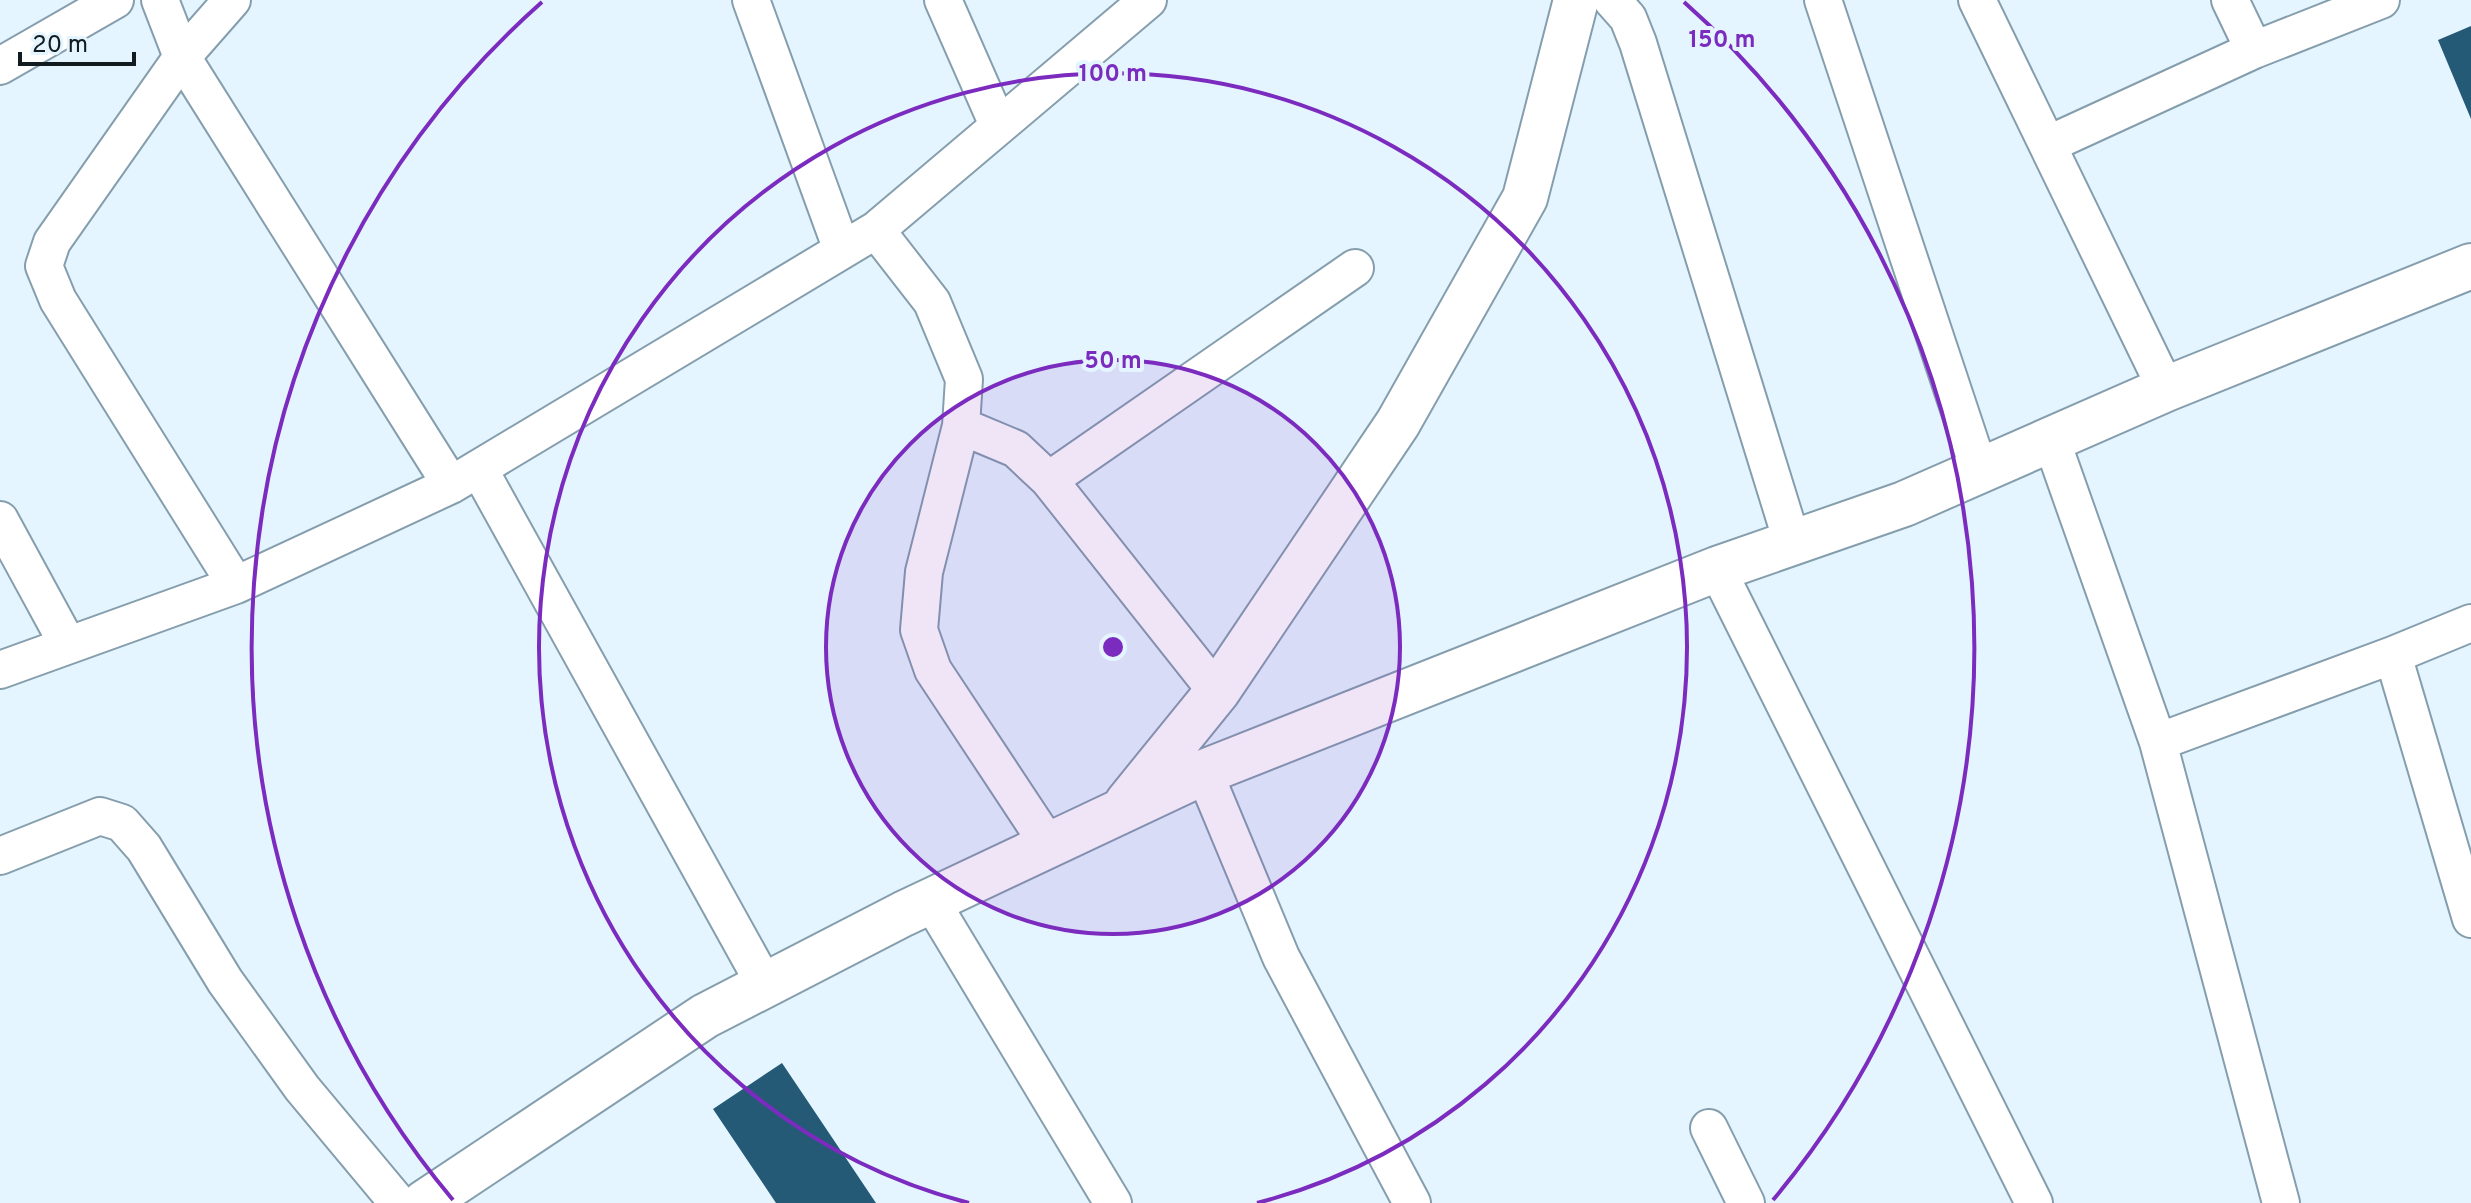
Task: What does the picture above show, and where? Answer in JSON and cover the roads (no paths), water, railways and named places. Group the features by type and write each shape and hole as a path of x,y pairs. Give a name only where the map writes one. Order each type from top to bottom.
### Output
{"main road":[{"path":"1122,809 1217,692 1398,423 1525,198 1576,0"},
{"path":"424,1203 705,1016 931,901 1122,809 1204,772 1717,569 1904,504 2166,389 2471,266"}],"street":[{"path":"0,66 115,0"},
{"path":"160,0 182,57 465,477 765,985"},
{"path":"232,0 182,57 52,242 44,266 58,300 236,585"},
{"path":"751,0 842,250"},
{"path":"943,0 998,125"},
{"path":"0,670 236,585 465,477 876,230 1148,0"},
{"path":"1612,0 1628,18 1638,43 1793,545"},
{"path":"1823,0 1979,469"},
{"path":"1977,0 2166,389"},
{"path":"2230,0 2254,50"},
{"path":"2049,144 2254,50 2381,0"},
{"path":"876,230 932,302 964,379 961,426 924,572 919,630 933,670 1048,844"},
{"path":"1049,480 1355,268"},
{"path":"961,426 1016,449 1049,480 1217,692"},
{"path":"2051,439 2158,742 2281,1203"},
{"path":"0,520 68,645"},
{"path":"1717,569 2034,1203"},
{"path":"2158,742 2471,623"},
{"path":"2393,655 2471,919"},
{"path":"1204,772 1281,957 1412,1203"},
{"path":"0,856 100,816 122,823 144,848 225,981 302,1088 398,1203"},
{"path":"931,901 1113,1203"},
{"path":"1709,1128 1746,1203"}]}
